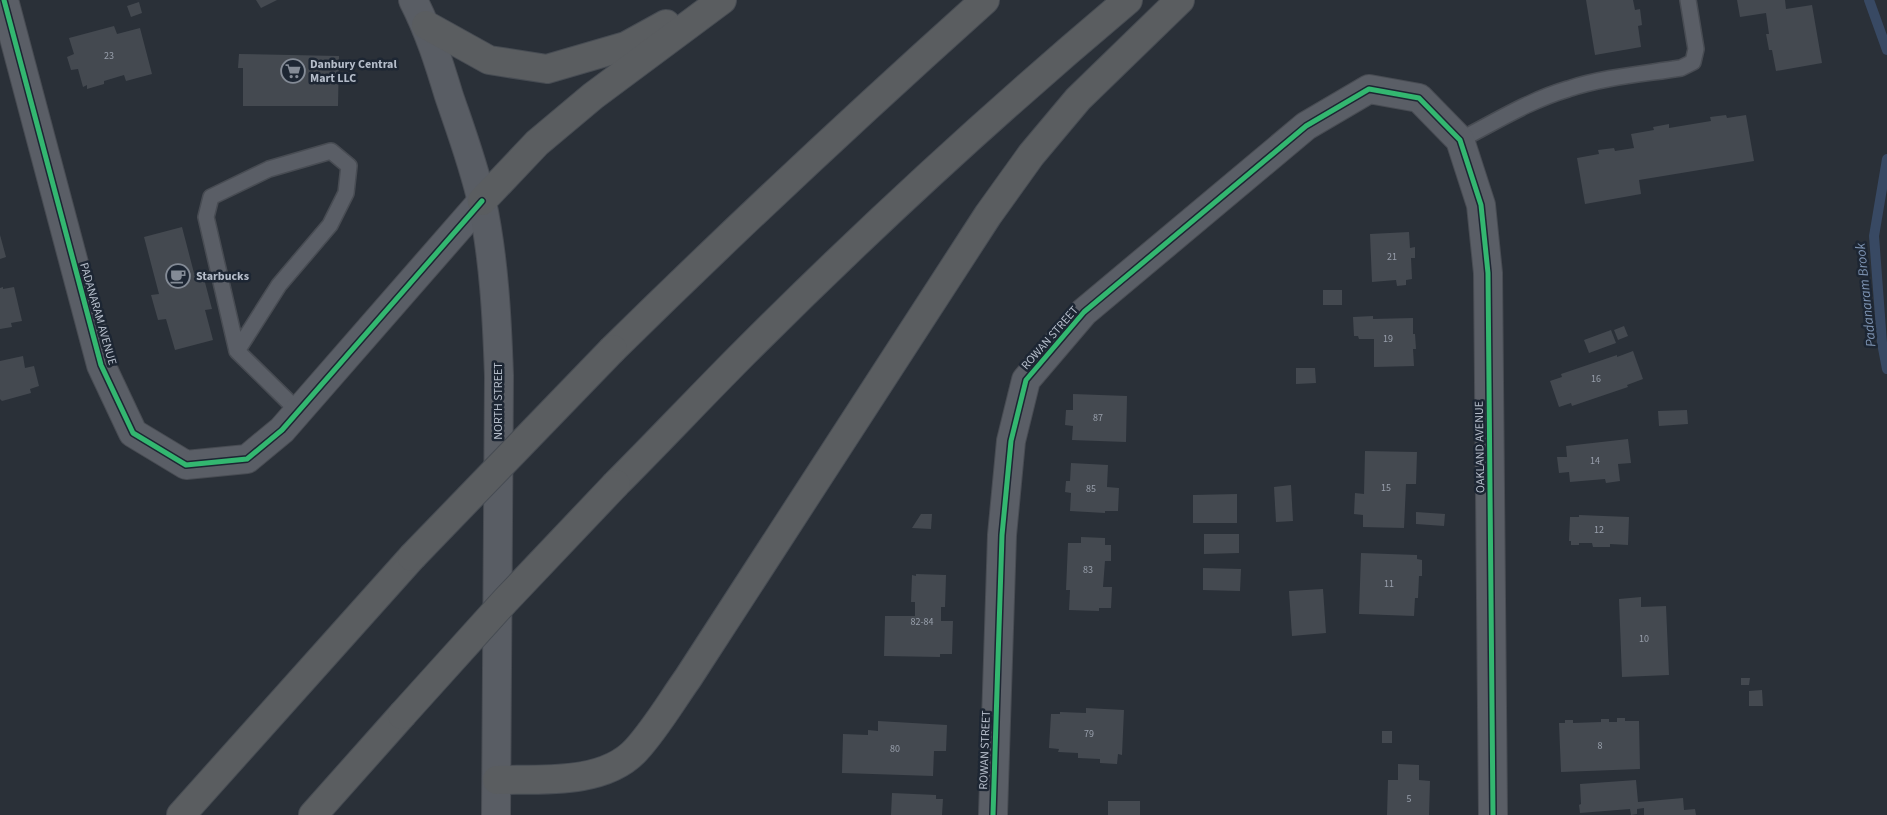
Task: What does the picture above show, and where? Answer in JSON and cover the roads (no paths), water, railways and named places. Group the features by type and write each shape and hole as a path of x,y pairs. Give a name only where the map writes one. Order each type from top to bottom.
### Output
{"highway":[{"path":"426,25 489,60 547,69 626,46 712,0"},
{"path":"482,202 537,143 594,96 722,0"},
{"path":"181,815 412,557 613,349 743,221 865,107 985,0"},
{"path":"313,815 505,601 746,351 876,224 998,113 1128,0"},
{"path":"497,780 575,778 594,774 614,765 635,751 688,678 988,215 1032,155 1078,98 1180,0"}],"main road":[{"name":"NORTH STREET","path":"414,0 426,25 482,202 496,301 498,357 496,815"}],"street":[{"name":"PADANARAM AVENUE","path":"4,0 101,365 133,433 186,465 247,459 282,430 482,202"},
{"name":"ROWAN STREET","path":"993,815 1002,535 1011,441 1026,380 1084,312 1306,126 1369,89 1419,98"},
{"name":"OAKLAND AVENUE","path":"1419,98 1460,140 1481,205 1488,273 1493,815"}],"lane":[{"path":"1460,140 1539,100 1566,89 1592,82 1681,68 1694,62 1696,49 1688,0"},
{"path":"237,351 279,285 330,225 346,193 349,166 331,151 269,169 211,197 206,217 237,351 298,411"}],"waterway":[{"name":"Padanaram Brook","path":"1869,0 1887,50"},
{"name":"Padanaram Brook","path":"1887,159 1874,236 1882,343 1887,369"}],"place":[{"name":"Danbury Central Mart LLC","path":"293,71"},
{"name":"Starbucks","path":"178,276"}]}
